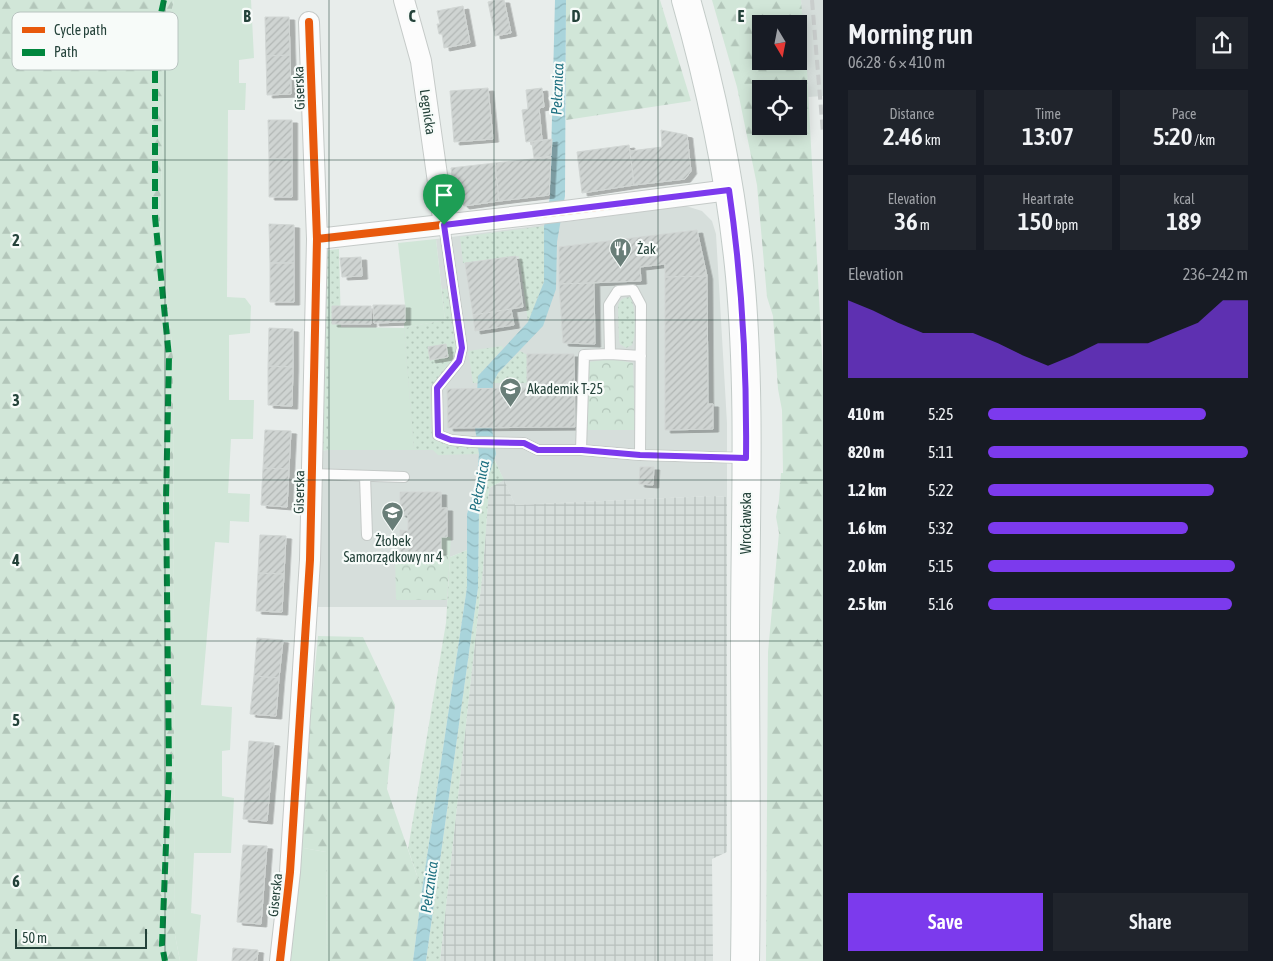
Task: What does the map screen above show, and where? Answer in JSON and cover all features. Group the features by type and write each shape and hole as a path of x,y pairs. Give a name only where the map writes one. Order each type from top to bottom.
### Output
{"main road":[{"name":"Wrocławska","path":"686,0 722,144 736,236 743,320 746,458 745,961"}],"street":[{"name":"Legnicka","path":"404,0 421,61 444,225"},
{"name":"Giserska","path":"280,961 290,872 310,560 317,239 309,22"},
{"path":"317,239 729,190"}],"lane":[{"path":"444,225 462,348 459,361 437,388 438,435 451,440 472,442 524,443 538,450 582,450 640,455 746,458"},
{"path":"610,354 609,306 618,291 633,290 641,305 640,455"},
{"path":"582,450 584,355 641,356"},
{"path":"312,474 404,477"},
{"path":"365,476 367,535"}],"shaded area":[{"path":"801,0 823,0 823,96 808,97 806,70 808,70 808,15 802,15"},
{"path":"686,206 702,211 712,221 716,234 727,423 727,497 712,496 515,505 492,454 480,454 477,477 467,514 467,550 450,557 447,607 318,607 320,451 327,450 330,327 404,328 445,320 436,239"},
{"path":"504,480 515,505 712,496 727,497 727,852 712,859 713,961 440,961 483,569 489,488"}],"green space":[{"path":"0,0 174,0 172,12 12,12 12,70 165,70 160,217 173,357 175,935 180,961 0,961"},
{"path":"174,0 251,0 254,58 239,60 239,83 246,83 245,110 228,110 227,297 245,298 251,306 250,333 229,335 229,400 254,400 253,439 231,439 228,493 250,494 249,522 230,521 229,543 215,542 201,705 232,707 230,750 222,751 222,796 234,798 231,853 194,853 191,913 201,915 197,961 180,961 175,935 173,357 160,217 165,70 178,70 178,12 172,12"},
{"path":"566,0 660,0 691,101 566,120"},
{"path":"712,0 801,0 802,15 752,15 752,70 807,70 823,373 823,961 766,961 768,652 779,533 776,517 781,473 783,473 782,410 778,389 773,316 767,297 757,185 737,87"},
{"path":"544,226 544,282 528,322 519,256 463,263 460,237"},
{"path":"436,239 445,320 404,328 405,305 398,243"},
{"path":"339,249 341,327 330,327 328,450 320,451 324,254 329,250"},
{"path":"442,289 450,289 457,350 455,362 444,371 430,388 431,429 437,440 459,447 477,447 479,454 438,455 433,450 414,450 404,328 445,320"},
{"path":"630,297 635,321 634,335 632,345 626,348 620,344 619,340 618,308 621,300"},
{"path":"330,327 404,328 414,450 328,450"},
{"path":"502,346 503,348 478,376 478,383 473,383 468,351"},
{"path":"520,351 529,356 530,383 493,383 498,373"},
{"path":"611,359 633,363 635,430 587,430 589,362"},
{"path":"494,459 504,480 489,488 483,569 440,961 426,961 478,588 479,510"},
{"path":"441,537 451,537 447,600 396,600 395,552 440,552"},
{"path":"467,550 467,587 422,890 408,849 446,623 450,557"},
{"path":"318,636 363,637 395,705 387,789 422,890 413,961 327,961 326,852 298,847"},
{"path":"298,847 326,852 327,961 291,961"}],"water":[{"name":"Pełcznica","path":"555,0 566,0 565,196 557,242 556,289 543,326 498,373 493,383 492,428 496,454 479,510 478,588 426,961 413,961 467,587 467,514 477,477 479,454 475,428 478,376 528,322 544,282 544,226 550,197"}],"building":[{"path":"504,0 511,33 495,36 488,2"},
{"path":"463,6 470,43 444,48 442,34 439,34 437,24 440,24 437,11"},
{"path":"265,17 289,17 290,55 266,56"},
{"path":"290,55 291,94 267,95 266,56"},
{"path":"488,88 493,139 454,142 450,91"},
{"path":"542,88 544,107 539,108 542,140 526,142 522,110 528,109 526,90"},
{"path":"268,120 292,120 292,159 269,159"},
{"path":"661,130 687,135 691,171 685,179 634,185 630,151 662,147"},
{"path":"552,139 551,156 534,158 532,142"},
{"path":"629,145 634,185 582,193 577,152"},
{"path":"551,157 549,195 499,201 495,163"},
{"path":"269,159 292,159 292,197 269,197"},
{"path":"495,163 499,201 464,206 455,198 451,168"},
{"path":"269,224 294,225 294,263 270,263"},
{"path":"697,230 707,276 665,277 665,264 640,267 641,281 559,284 559,247"},
{"path":"516,256 523,307 473,315 465,263"},
{"path":"361,257 362,276 342,277 340,258"},
{"path":"270,263 294,263 294,302 270,302"},
{"path":"707,276 708,404 713,404 713,429 665,430 665,277"},
{"path":"594,283 595,344 563,343 559,284"},
{"path":"373,305 405,305 405,322 374,323"},
{"path":"332,306 371,306 371,324 332,324"},
{"path":"511,309 514,325 475,331 473,315"},
{"path":"269,328 293,329 293,367 268,366"},
{"path":"446,344 448,357 430,360 428,347"},
{"name":"Akademik T-25","path":"527,354 574,354 575,427 448,428 447,389 527,388"},
{"path":"268,366 293,367 292,406 268,405"},
{"path":"265,430 291,431 289,469 263,468"},
{"path":"640,467 654,467 653,485 639,484"},
{"path":"263,468 289,469 287,507 261,505"},
{"path":"400,492 441,492 441,508 447,508 447,537 441,537 441,552 400,552 400,530 408,531 408,515 400,514"},
{"path":"260,535 286,536 284,574 258,573"},
{"path":"258,573 284,574 282,612 256,611"},
{"path":"257,638 283,640 279,678 254,676"},
{"path":"254,676 279,678 276,716 250,714"},
{"path":"249,741 274,743 267,821 243,819"},
{"path":"243,845 267,846 261,924 237,922"},
{"path":"233,948 258,950 257,961 232,961"}],"railway":[{"path":"812,0 823,133"}],"marked path":[{"path":"161,12 164,0"},
{"path":"155,70 155,217 169,357 166,500 169,770 162,945 165,961"}],"cycle path":[{"path":"280,961 290,872 310,560 317,239 309,22"},
{"path":"317,239 729,190"}],"place":[{"name":"Żak","path":"621,268"},
{"name":"Akademik T-25","path":"511,408"},
{"name":"Żłobek Samorządkowy nr 4","path":"393,532"}],"route":[{"path":"729,190 736,236 743,320 746,458 640,455 582,450 538,450 524,443 472,442 451,440 438,435 437,388 459,361 462,348 444,225 729,190"}]}
